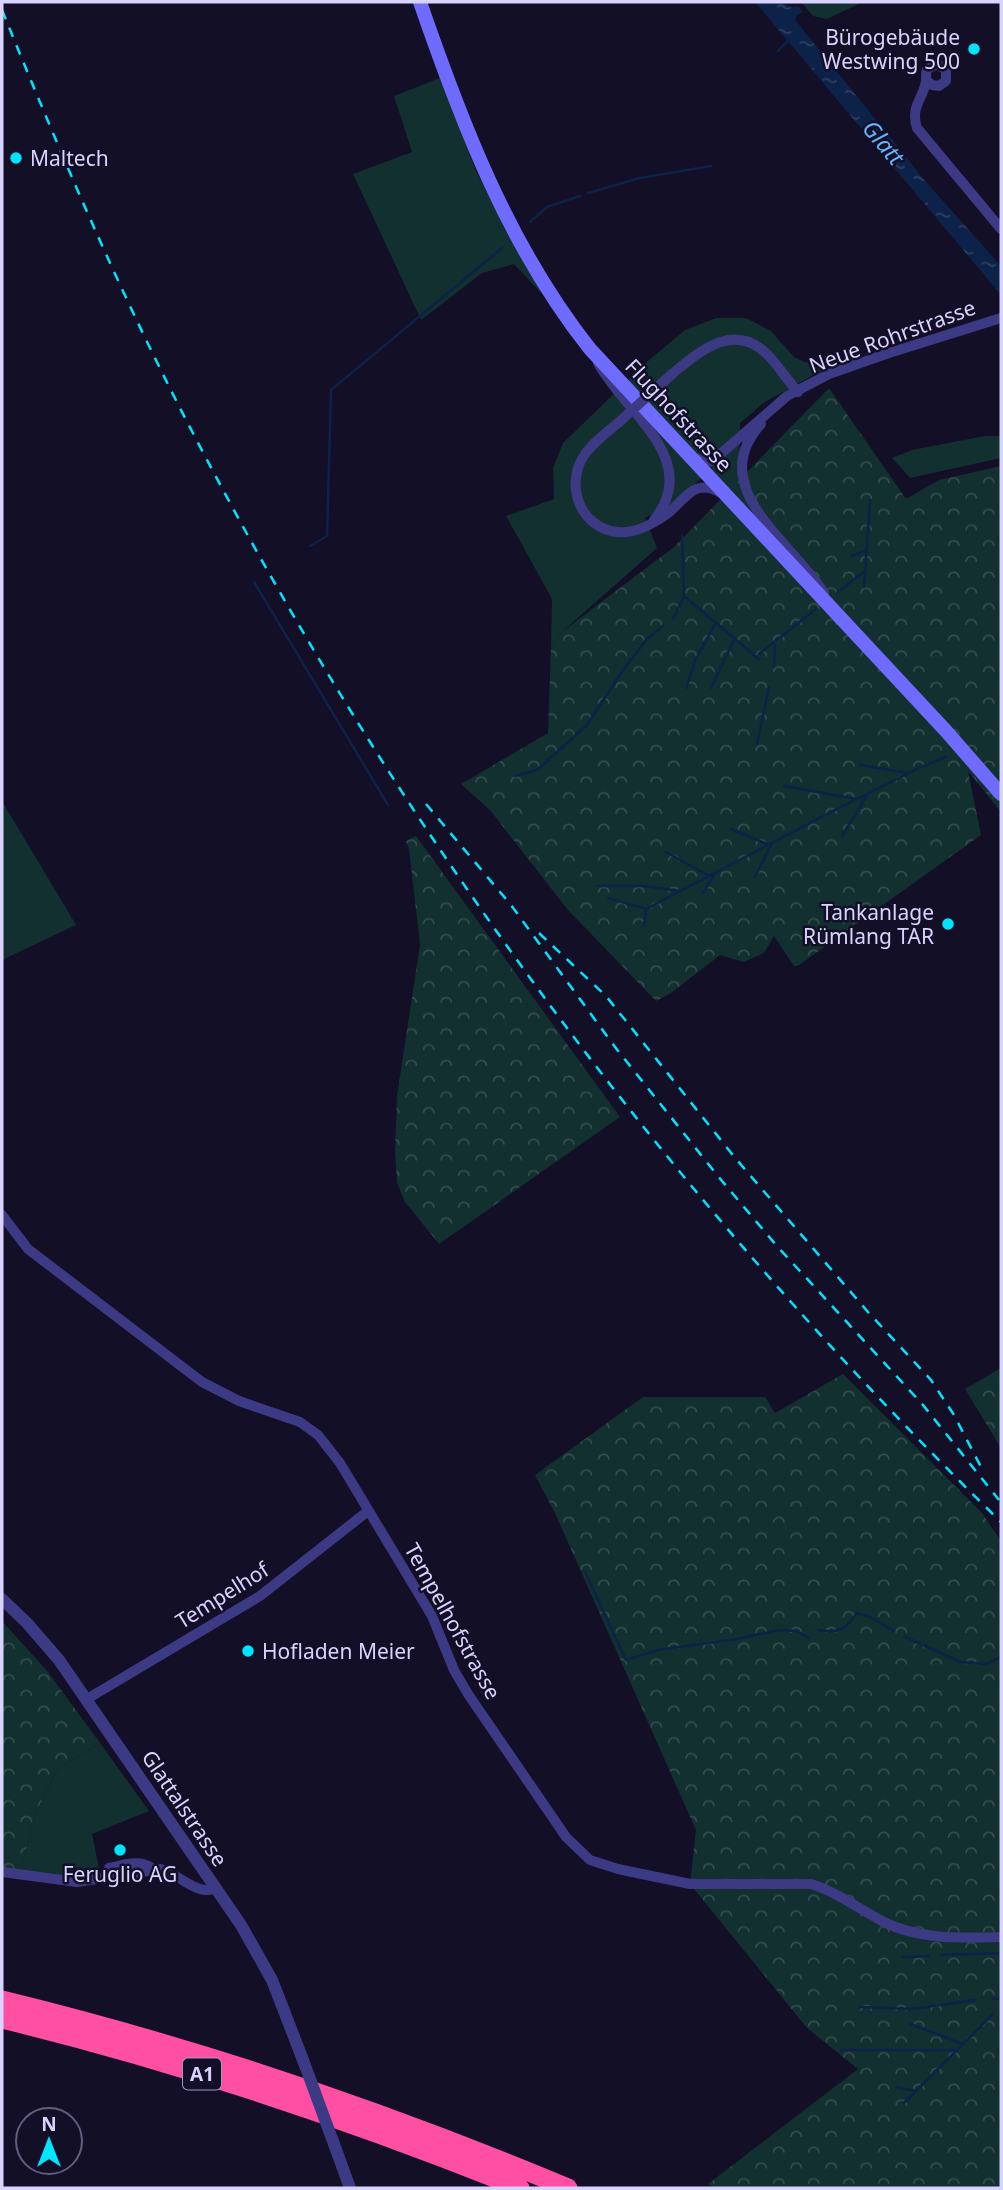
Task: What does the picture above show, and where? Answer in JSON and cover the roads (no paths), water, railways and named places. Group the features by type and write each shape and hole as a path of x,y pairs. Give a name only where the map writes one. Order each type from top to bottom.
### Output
{"highway":[{"name":"A1","path":"2,2000 164,2044 310,2090 568,2188"},
{"name":"A1","path":"2,2019 110,2047 256,2091 520,2188"}],"main road":[{"name":"Flughofstrasse","path":"420,2 456,103 492,190 558,307 590,349 1001,794"}],"street":[{"path":"926,80 915,107 914,118 918,128 1001,229"},
{"name":"Neue Rohrstrasse","path":"691,458 711,461 788,396 841,370 999,319"},
{"name":"Neue Rohrstrasse","path":"727,497 712,488 701,487 652,522 632,531 611,531 589,518 578,501 575,480 583,458 672,374 708,346 722,341 741,341 755,345 765,353 797,392"},
{"path":"590,349 603,373 660,444 669,465 668,496 652,522"},
{"name":"Neue Rohrstrasse","path":"797,392 756,430 742,461 743,482 758,512 815,578 838,616"},
{"name":"Tempelhofstrasse","path":"2,1215 28,1248 202,1382 239,1401 300,1422 317,1435 335,1456 432,1616 454,1670 468,1695 566,1838 590,1860 618,1869 690,1884 811,1884 886,1923 904,1929 938,1936 1001,1937"},
{"name":"Tempelhof","path":"87,1699 260,1596 368,1511"},
{"name":"Glattalstrasse","path":"2,1599 45,1643 87,1699 242,1925 266,1969 350,2188"},
{"path":"109,1868 145,1863 152,1868 171,1872 197,1889 209,1891 216,1888"},
{"path":"2,1872 77,1882 152,1868"}],"water":[{"name":"Glatt","path":"755,2 780,2 791,7 798,6 803,12 796,16 796,21 926,182 1001,266 1001,295"}],"waterway":[{"path":"778,51 790,38"},
{"path":"588,193 640,178 711,166"},
{"path":"530,222 547,207 580,196"},
{"path":"310,546 327,536 331,390 502,248"},
{"path":"864,587 870,500"},
{"path":"673,619 684,596 682,535"},
{"path":"852,556 867,550"},
{"path":"837,593 866,570"},
{"path":"254,582 388,805"},
{"path":"684,596 759,659"},
{"path":"759,654 816,609"},
{"path":"686,688 695,661 715,624"},
{"path":"515,776 537,770 587,725 647,639 663,626"},
{"path":"711,688 734,640"},
{"path":"774,667 775,643"},
{"path":"757,744 769,687"},
{"path":"608,898 646,909 833,811 946,757"},
{"path":"860,765 908,773"},
{"path":"784,786 856,799"},
{"path":"842,836 868,794"},
{"path":"731,829 767,844"},
{"path":"755,877 772,843"},
{"path":"666,852 709,876"},
{"path":"703,893 714,875"},
{"path":"597,886 644,886 680,891"},
{"path":"644,926 646,909"},
{"path":"585,1572 626,1660 658,1650 779,1630 797,1631 809,1638"},
{"path":"819,1630 841,1629 857,1613 894,1631"},
{"path":"905,1637 961,1662 986,1664 1001,1657"},
{"path":"941,1955 1001,1953"},
{"path":"903,1957 929,1956"},
{"path":"993,1999 1001,1999"},
{"path":"860,2007 912,2009 975,2000"},
{"path":"904,2103 993,2014"},
{"path":"910,2024 963,2044"},
{"path":"841,2050 956,2050"},
{"path":"896,2087 916,2091"}],"railway":[{"path":"2,10 93,226 195,437 276,586 364,732 456,874 555,1012 659,1146 768,1276 882,1401 1001,1522"},
{"path":"426,804 511,905 615,1047 717,1175 776,1245 923,1405 999,1500"},
{"path":"539,933 606,996 736,1159 868,1312 931,1380 954,1415 981,1467"}],"place":[{"name":"Bürogebäude Westwing 500","path":"974,49"},
{"name":"Maltech","path":"16,158"},
{"name":"Tankanlage Rümlang TAR","path":"948,924"},
{"name":"Hofladen Meier","path":"248,1651"},
{"name":"Feruglio AG","path":"120,1850"}]}
